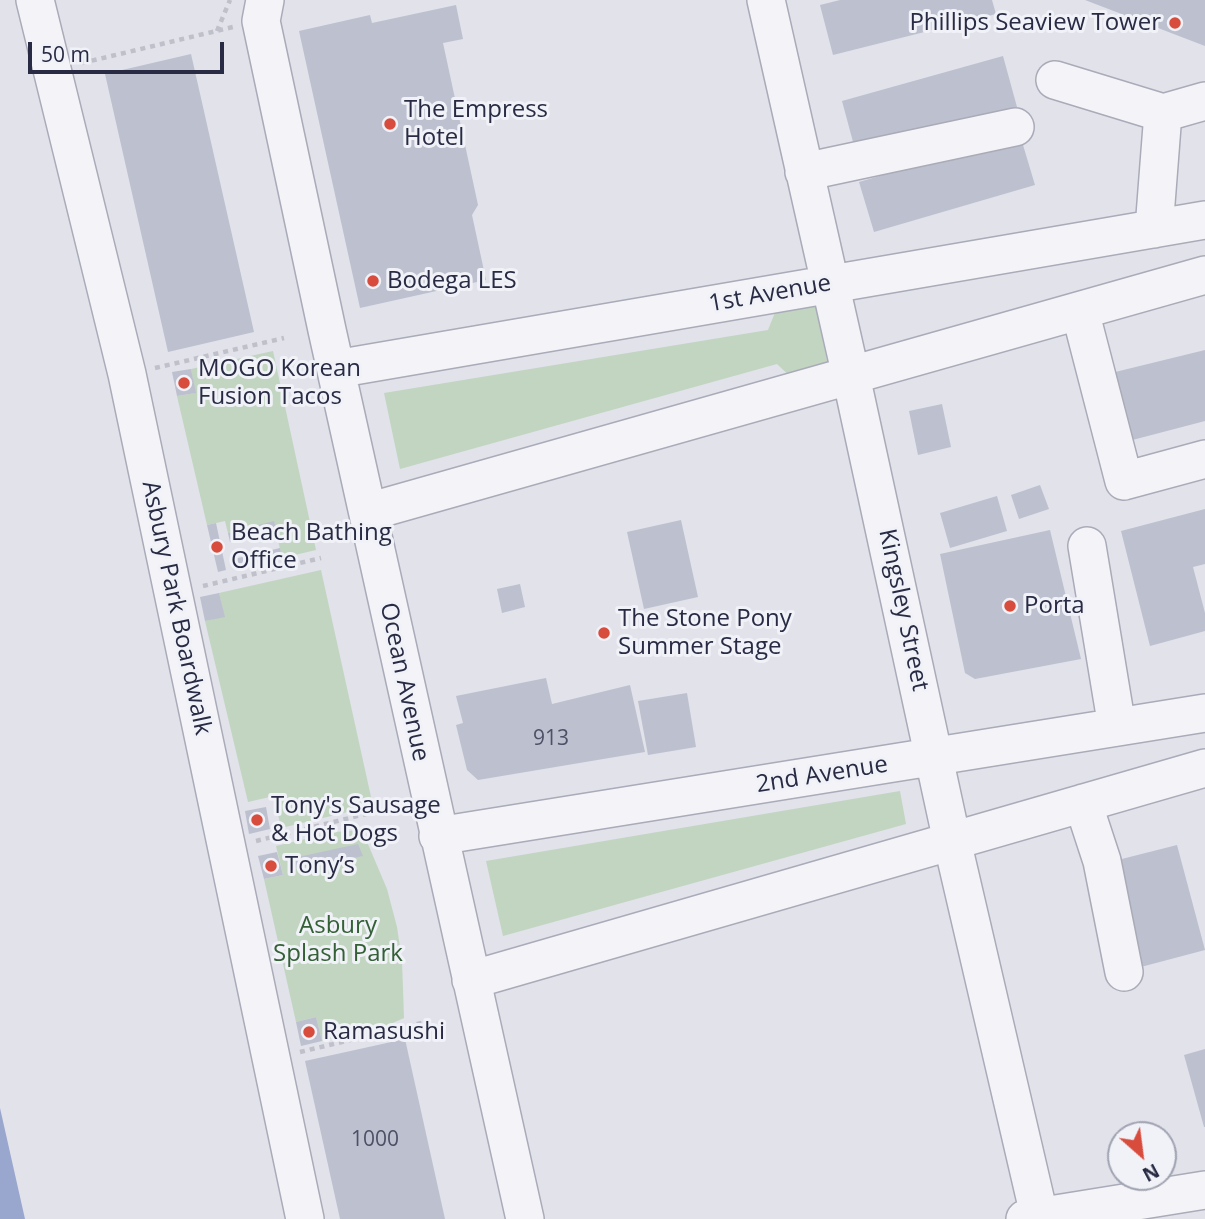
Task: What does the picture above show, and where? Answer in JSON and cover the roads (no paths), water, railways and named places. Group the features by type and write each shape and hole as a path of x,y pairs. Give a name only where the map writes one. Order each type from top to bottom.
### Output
{"street":[{"name":"Asbury Park Boardwalk","path":"35,0 50,71 127,374 305,1219"},
{"name":"Kingsley Street","path":"765,0 851,376 1035,1218"},
{"name":"Ocean Avenue","path":"254,16 336,369 525,1219"},
{"path":"1055,80 1163,113 1205,101"},
{"path":"1154,229 1163,113"},
{"path":"804,172 1015,127"},
{"name":"1st Avenue","path":"336,369 1205,220"},
{"path":"368,512 1205,275"},
{"path":"1080,311 1124,481 1205,459"},
{"path":"1087,546 1117,727"},
{"name":"2nd Avenue","path":"438,836 1205,713"},
{"path":"471,980 1205,768"},
{"path":"1083,803 1102,861 1124,972"},
{"path":"1035,1218 1205,1190"}],"water":[{"path":"0,1108 25,1219 0,1219"}],"place":[{"name":"Phillips Seaview Tower","path":"1175,23"},
{"name":"The Empress Hotel","path":"390,124"},
{"name":"Bodega LES","path":"373,281"},
{"name":"MOGO Korean Fusion Tacos","path":"184,383"},
{"name":"Beach Bathing Office","path":"217,547"},
{"name":"Porta","path":"1010,606"},
{"name":"The Stone Pony Summer Stage","path":"604,633"},
{"name":"Tony's Sausage & Hot Dogs","path":"257,820"},
{"name":"Tony’s","path":"271,866"},
{"name":"Ramasushi","path":"309,1032"}],"park label":[{"name":"Asbury Splash Park","path":"338,940"}]}
